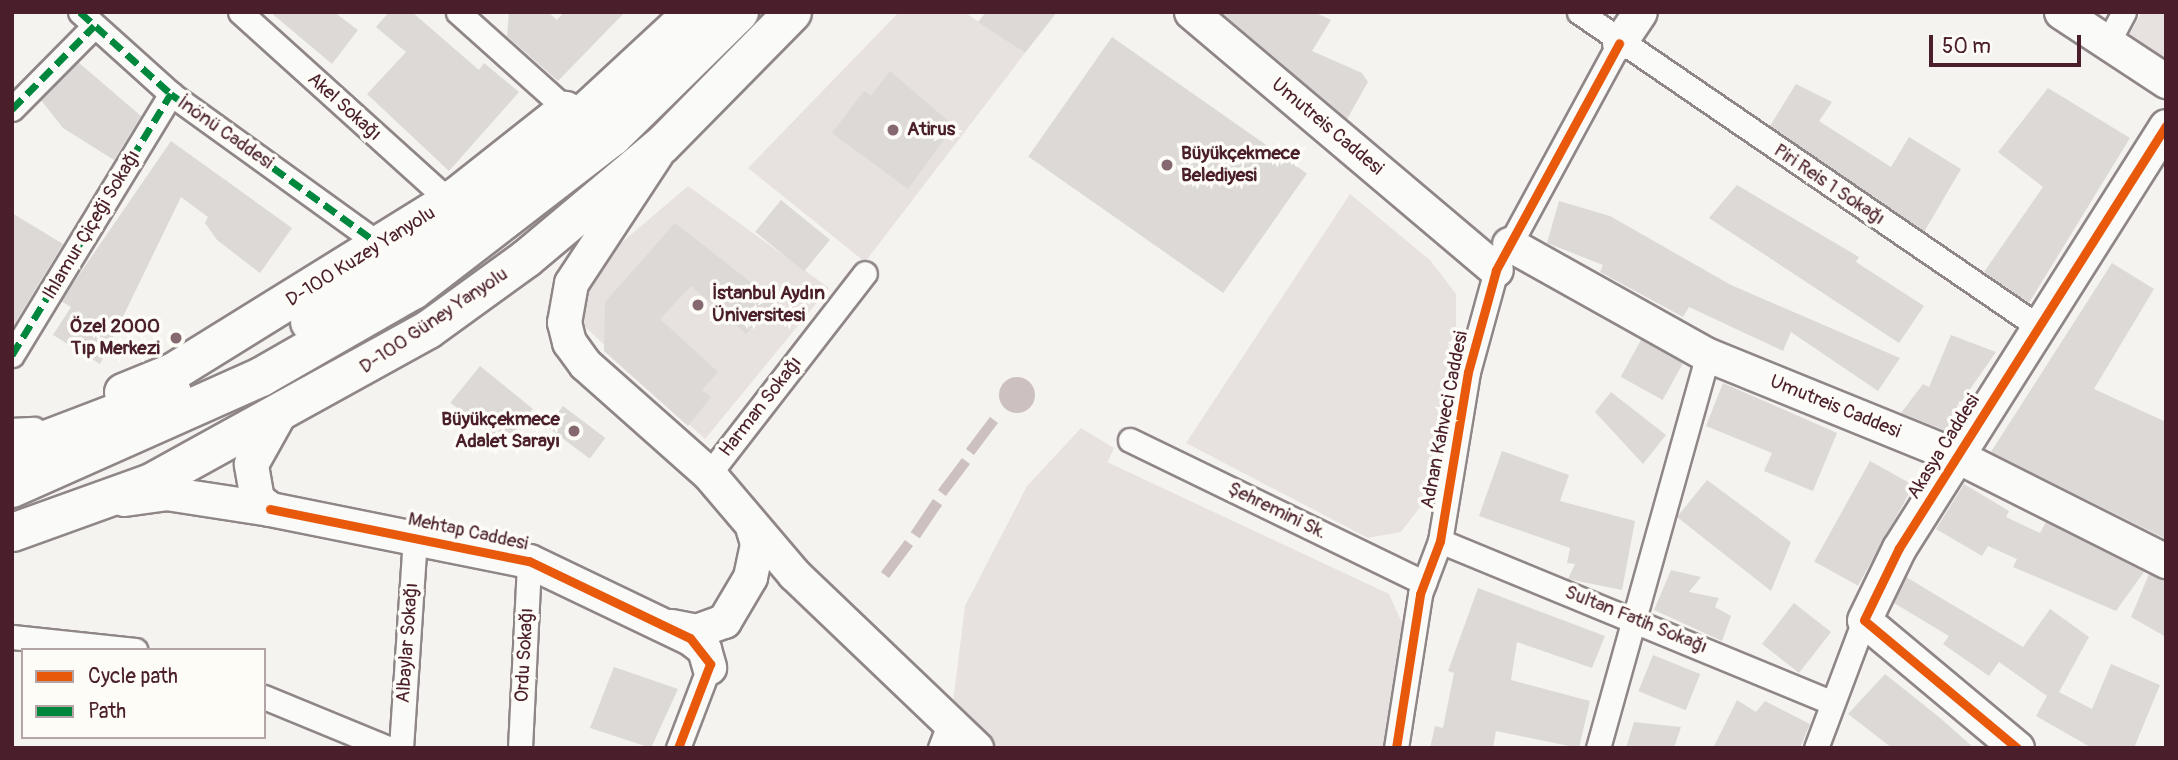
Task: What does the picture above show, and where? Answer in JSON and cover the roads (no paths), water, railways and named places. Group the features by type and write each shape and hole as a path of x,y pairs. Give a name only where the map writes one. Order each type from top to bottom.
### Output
{"highway":[{"path":"18,437 142,406 335,308 476,214 694,12"},
{"path":"12,488 174,419 413,290 612,137 739,12"}],"main road":[{"name":"D-100 Kuzey Yanyolu","path":"18,437 172,372 449,201 566,109 667,12"},
{"name":"D-100 Güney Yanyolu","path":"12,532 71,515 151,482 279,414 472,299 662,144 792,12"}],"street":[{"name":"Akel Sokağı","path":"240,12 449,201"},
{"path":"458,12 566,109"},
{"name":"Umutreis Caddesi","path":"1191,12 1502,257 1708,355 1959,457 2166,561"},
{"name":"Piri Reis 1 Sokağı","path":"1578,12 1619,28 2039,327"},
{"name":"Adnan Kahveci Caddesi","path":"1396,748 1424,583 1440,541 1468,372 1502,257 1619,28 1640,12"},
{"path":"2061,12 2166,82"},
{"path":"2108,42 2124,12"},
{"path":"12,109 87,19"},
{"name":"İnönü Caddesi","path":"87,19 171,94 379,244"},
{"name":"Ihlamur Çiçeği Sokağı","path":"15,346 171,94"},
{"name":"Akasya Caddesi","path":"1864,620 1899,548 2166,126"},
{"path":"662,144 570,283 564,322 585,364 709,474 753,530 945,736 976,748"},
{"name":"Harman Sokağı","path":"709,474 864,273"},
{"path":"1598,748 1632,616 1708,355"},
{"path":"270,509 257,499 251,464 279,414"},
{"name":"Şehremini Sk.","path":"1130,440 1424,583"},
{"name":"Mehtap Caddesi","path":"71,515 166,493 270,509 529,561 668,626 704,649 709,667"},
{"name":"Mehtap Caddesi","path":"668,626 696,631 724,621 750,577 757,543 753,530"},
{"name":"Albaylar Sokağı","path":"401,748 415,539"},
{"name":"Sultan Fatih Sokağı","path":"1440,541 1632,616 1831,702"},
{"name":"Ordu Sokağı","path":"520,748 529,561"},
{"path":"678,748 709,667 764,578 772,572 794,574"},
{"path":"1816,748 1831,702 1864,620 2017,748"},
{"path":"12,637 116,648"},
{"path":"266,698 388,748"}],"place":[{"name":"Atirus","path":"893,130"},
{"name":"Büyükçekmece Belediyesi","path":"1167,165"},
{"name":"İstanbul Aydın Üniversitesi","path":"698,305"},
{"name":"Özel 2000 Tıp Merkezi","path":"176,338"},
{"name":"Büyükçekmece Adalet Sarayı","path":"574,431"}]}
